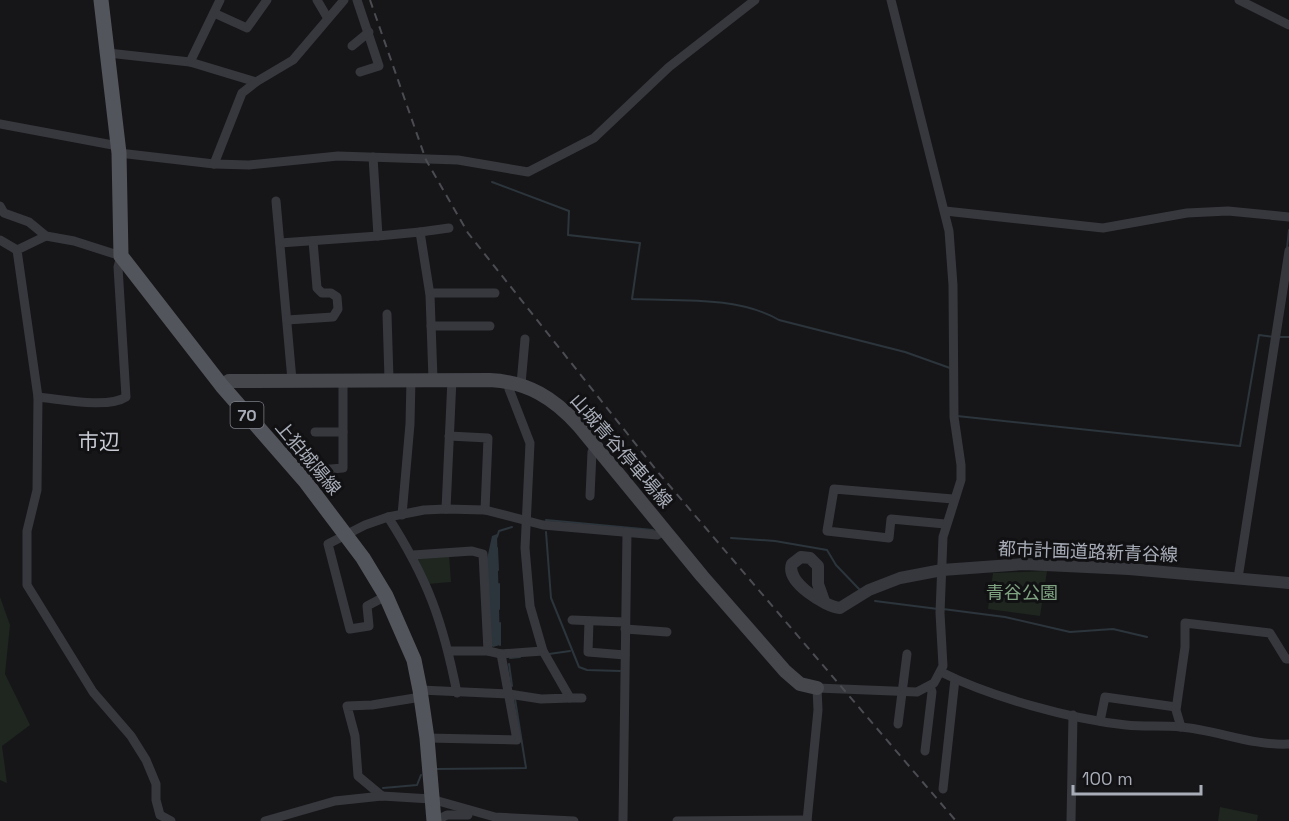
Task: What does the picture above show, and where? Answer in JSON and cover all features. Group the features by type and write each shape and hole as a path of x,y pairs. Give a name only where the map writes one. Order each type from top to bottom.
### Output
{"main road":[{"path":"102,1 118,149 121,256"},
{"name":"上狛城陽線","path":"121,256 222,386 305,481 387,596 414,660 421,693 434,821"},
{"name":"山城青谷停車場線","path":"222,386 229,381 452,379 515,382 546,395 561,406 702,576 786,671 800,684 817,688"}],"street":[{"path":"190,62 220,0"},
{"path":"214,13 247,28 267,0"},
{"path":"317,0 327,17"},
{"path":"214,164 242,93 293,60 327,17 344,0"},
{"path":"357,0 379,66 360,72"},
{"path":"739,0 739,11"},
{"path":"0,124 118,149 214,164 249,165 338,156 458,160 528,172 594,138 669,67 755,0"},
{"path":"677,821 807,821 818,710 817,688 917,692 930,686 941,672 944,661 940,608 945,524 952,499 961,480 954,417 953,285 949,231 891,0"},
{"path":"1239,0 1289,25"},
{"path":"352,46 369,32"},
{"path":"108,53 190,62 256,82"},
{"path":"373,157 378,236"},
{"path":"276,201 292,380"},
{"path":"0,206 4,213 29,222 45,236 74,241 121,256 118,267 126,397 107,403 38,397"},
{"path":"945,211 1009,220 1103,228 1187,213 1228,211 1289,217"},
{"path":"280,243 450,228"},
{"path":"420,232 430,293 433,379"},
{"path":"17,250 45,236"},
{"path":"0,240 17,250"},
{"path":"287,320 333,317 338,309 337,297 332,292 321,293 317,288 313,241"},
{"path":"17,250 38,397 37,490 27,531 27,585 93,692 131,736 156,784 156,800 160,815 171,821"},
{"path":"1238,578 1289,251"},
{"path":"430,293 495,293"},
{"path":"387,314 389,379"},
{"path":"431,326 490,326"},
{"path":"525,339 515,382 508,389 530,443 525,548 530,606 543,651 570,698"},
{"path":"446,509 452,379"},
{"path":"305,481 319,470 344,468 343,380"},
{"path":"402,515 410,424 411,380"},
{"path":"315,432 343,432"},
{"path":"449,436 488,438 485,510"},
{"path":"590,496 592,452 595,446"},
{"path":"945,524 891,519 889,538 828,531 834,489 952,499"},
{"path":"387,596 367,606 369,626 350,629 328,544 388,518 446,509 485,510 543,525 657,535 666,530"},
{"path":"388,518 413,555 435,604 449,651 457,693"},
{"path":"623,821 627,532"},
{"path":"413,555 472,551 483,554 488,651"},
{"name":"都市計画道路新青谷線","path":"824,601 833,608 840,608 880,585 919,573 1024,564 1289,583"},
{"path":"572,620 667,632"},
{"path":"589,621 588,652 624,655"},
{"path":"1181,727 1176,707 1185,647 1185,622 1270,633 1286,658 1289,659"},
{"path":"449,651 488,651 501,654 543,651"},
{"path":"427,738 516,740 501,654"},
{"path":"898,724 907,654"},
{"path":"941,672 955,679 1073,715 1148,727 1181,727 1270,744 1289,744"},
{"path":"943,789 955,679"},
{"path":"925,751 933,692 930,686"},
{"path":"382,796 358,776 354,736 347,706 372,705 421,693 509,694 541,699 582,698"},
{"path":"1100,720 1105,697 1176,707"},
{"path":"1071,821 1073,715"},
{"path":"265,821 335,801 382,796 431,799 480,814"},
{"path":"434,821 447,815 480,814 574,821"}],"green space":[{"path":"449,555 451,582 428,584 417,557"},
{"name":"青谷公園","path":"1047,571 1040,616 988,609 993,573"},
{"path":"0,597 10,625 5,674 30,725 2,746 7,783 0,780"},
{"path":"1220,807 1258,815 1257,821 1218,821"}],"shaded area":[{"path":"497,534 500,645 493,647 490,644 485,568 492,536"}],"waterway":[{"path":"492,182 569,211 568,235 640,243 632,299 727,303 763,312 779,320 905,352 950,368"},
{"path":"1287,248 1289,230"},
{"path":"957,416 1240,446 1259,335 1273,337"},
{"path":"1279,337 1289,337"},
{"path":"546,520 653,530"},
{"path":"497,537 499,531 512,527"},
{"path":"546,532 551,598 579,667 587,670 620,671"},
{"path":"731,538 775,541 827,550 836,565 859,589"},
{"path":"497,548 498,570"},
{"path":"499,584 499,609"},
{"path":"875,601 938,609"},
{"path":"943,609 1005,617 1070,632 1113,629 1147,637"},
{"path":"500,623 500,645"},
{"path":"549,654 570,651"},
{"path":"510,658 520,657"},
{"path":"509,664 512,686"},
{"path":"436,769 526,768 515,699"},
{"path":"383,788 417,785 421,775"}],"railway":[{"path":"370,0 426,160 468,233 657,471 956,821"}],"district":[{"name":"市辺","path":"99,442"}]}
